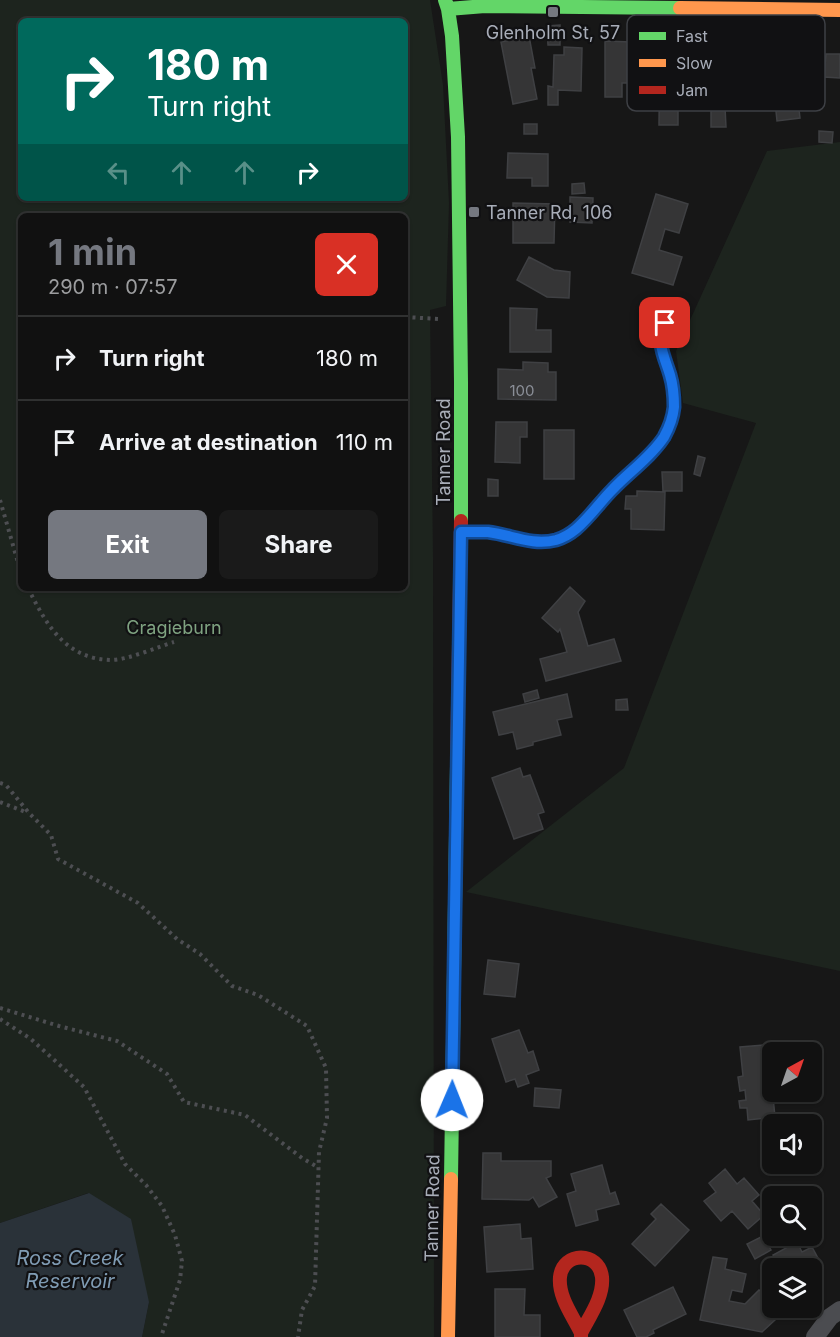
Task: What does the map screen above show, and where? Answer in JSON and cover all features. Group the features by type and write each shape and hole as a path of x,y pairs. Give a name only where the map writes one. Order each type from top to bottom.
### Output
{"street":[{"path":"446,4 840,10"},
{"name":"Tanner Road","path":"446,4 452,36 458,137 461,532 447,1337"},
{"path":"586,1257 595,1261 602,1278 598,1296 581,1335 561,1293 560,1276 563,1266 570,1259 586,1257"},
{"path":"815,1337 826,1322 840,1310"}],"lane":[{"path":"461,532 488,532 543,542 566,536 587,519 665,435 672,417 674,396 661,338 665,323 676,308"}],"path":[{"path":"408,317 433,319 460,317"},
{"path":"0,500 18,561"},
{"path":"30,591 42,615 61,641 88,657 112,660 174,642"},
{"path":"0,783 6,786 51,835 58,859 138,903 177,939 200,954 232,986 258,995 307,1026 326,1068 327,1118 319,1152 315,1286 302,1310 298,1337"},
{"path":"0,801 29,813"},
{"path":"0,1008 117,1041 167,1074 184,1102 245,1115 319,1168"},
{"path":"0,1019 31,1039 84,1087 125,1164 146,1185 162,1206 175,1235 182,1261 180,1280 161,1337"}],"green space":[{"name":"Cragieburn","path":"0,0 430,0 443,85 449,203 446,306 430,310 433,557 434,1337 142,1337 149,1302 88,1193 0,1223"},
{"path":"840,142 840,971 466,892 624,768 756,423 683,403 676,351 767,151"}],"water":[{"name":"Ross Creek Reservoir","path":"89,1193 131,1219 149,1302 142,1337 0,1337 0,1223"}],"building":[{"path":"560,25 560,45 548,45 547,26"},
{"path":"529,36 535,68 531,68 537,99 513,104 501,42"},
{"path":"605,41 627,42 627,83 622,83 622,97 605,97"},
{"path":"564,47 582,48 581,91 558,90 558,105 548,105 548,86 553,87 554,55 564,55"},
{"path":"826,54 840,54 840,78 825,77"},
{"path":"659,111 678,111 678,125 659,125"},
{"path":"711,111 725,111 726,127 711,127"},
{"path":"776,111 799,111 800,118 777,121"},
{"path":"524,124 537,124 537,134 524,134"},
{"path":"819,131 833,132 832,143 819,142"},
{"path":"508,153 548,154 548,186 532,186 532,178 507,178"},
{"path":"584,183 585,193 572,194 572,184"},
{"path":"656,194 688,204 679,233 665,229 659,250 682,257 673,285 632,273"},
{"path":"570,197 593,198 592,223 570,222"},
{"path":"513,203 555,204 554,243 513,243"},
{"path":"529,257 554,270 570,272 569,298 547,297 517,280"},
{"path":"510,308 537,309 536,330 551,330 551,352 510,352"},
{"path":"523,362 548,363 548,372 556,372 556,400 498,399 498,369 523,370"},
{"path":"496,422 527,422 527,437 520,437 520,463 495,462"},
{"path":"544,430 574,430 574,479 544,479"},
{"path":"698,456 705,458 700,476 694,474"},
{"path":"662,472 682,472 682,491 663,491"},
{"path":"488,479 498,480 498,496 488,496"},
{"path":"637,491 665,492 664,530 631,529 631,509 625,509 626,496 637,496"},
{"path":"570,587 585,601 578,612 588,646 614,639 621,661 546,681 540,659 567,652 560,629 558,632 542,618"},
{"path":"537,690 539,698 525,702 523,694"},
{"path":"567,694 572,717 557,720 561,735 533,742 533,745 517,749 513,732 499,735 493,712"},
{"path":"627,699 628,710 616,710 616,700"},
{"path":"520,768 523,777 530,775 544,812 538,814 543,829 514,839 492,778"},
{"path":"488,960 519,964 515,997 484,994"},
{"path":"519,1030 528,1053 533,1051 539,1070 526,1075 529,1083 518,1087 515,1079 506,1082 492,1039"},
{"path":"762,1045 762,1102 774,1102 775,1114 762,1114 762,1118 748,1120 747,1108 740,1108 739,1101 746,1100 745,1090 740,1091 738,1077 743,1076 740,1047"},
{"path":"535,1088 561,1090 559,1108 534,1106"},
{"path":"483,1153 501,1153 501,1161 551,1161 551,1176 546,1178 557,1197 539,1207 533,1197 529,1200 482,1199"},
{"path":"602,1165 610,1194 615,1192 619,1204 596,1210 598,1220 576,1226 567,1194 576,1191 571,1174"},
{"path":"725,1169 737,1184 744,1178 759,1195 752,1201 762,1213 762,1217 748,1229 732,1211 721,1221 704,1201 716,1192 709,1183"},
{"path":"661,1204 689,1230 655,1266 632,1244 656,1219 651,1214"},
{"path":"520,1224 521,1239 531,1238 533,1269 487,1272 484,1227"},
{"path":"762,1236 762,1246 769,1246 771,1250 755,1259 747,1244"},
{"path":"790,1246 799,1246 802,1252 812,1247 818,1258 774,1258 773,1255"},
{"path":"713,1257 727,1259 725,1269 746,1274 742,1292 732,1290 729,1301 745,1304 759,1290 762,1292 762,1318 777,1318 762,1332 700,1320"},
{"path":"673,1287 686,1314 653,1330 654,1333 646,1337 637,1337 624,1310"},
{"path":"495,1289 525,1289 524,1315 540,1315 540,1337 495,1337"}],"traffic: fast":[{"path":"445,0 452,36 458,137 461,521"},
{"path":"448,9 485,6 680,8"},
{"path":"451,1179 457,766"}],"traffic: slow":[{"path":"680,8 840,10"},
{"path":"448,1337 451,1179"}],"traffic: jam":[{"path":"457,766 461,521"},
{"path":"581,1333 592,1314 602,1284 602,1277 595,1262 581,1258 567,1262 560,1277 561,1292 581,1337"}],"place":[{"name":"Glenholm St, 57","path":"553,12"},
{"name":"Tanner Rd, 106","path":"474,212"}],"route":[{"path":"452,1100 461,532 488,532 543,542 566,536 587,519 612,490 659,444 669,426 674,408 674,396 661,346 665,323"}]}
